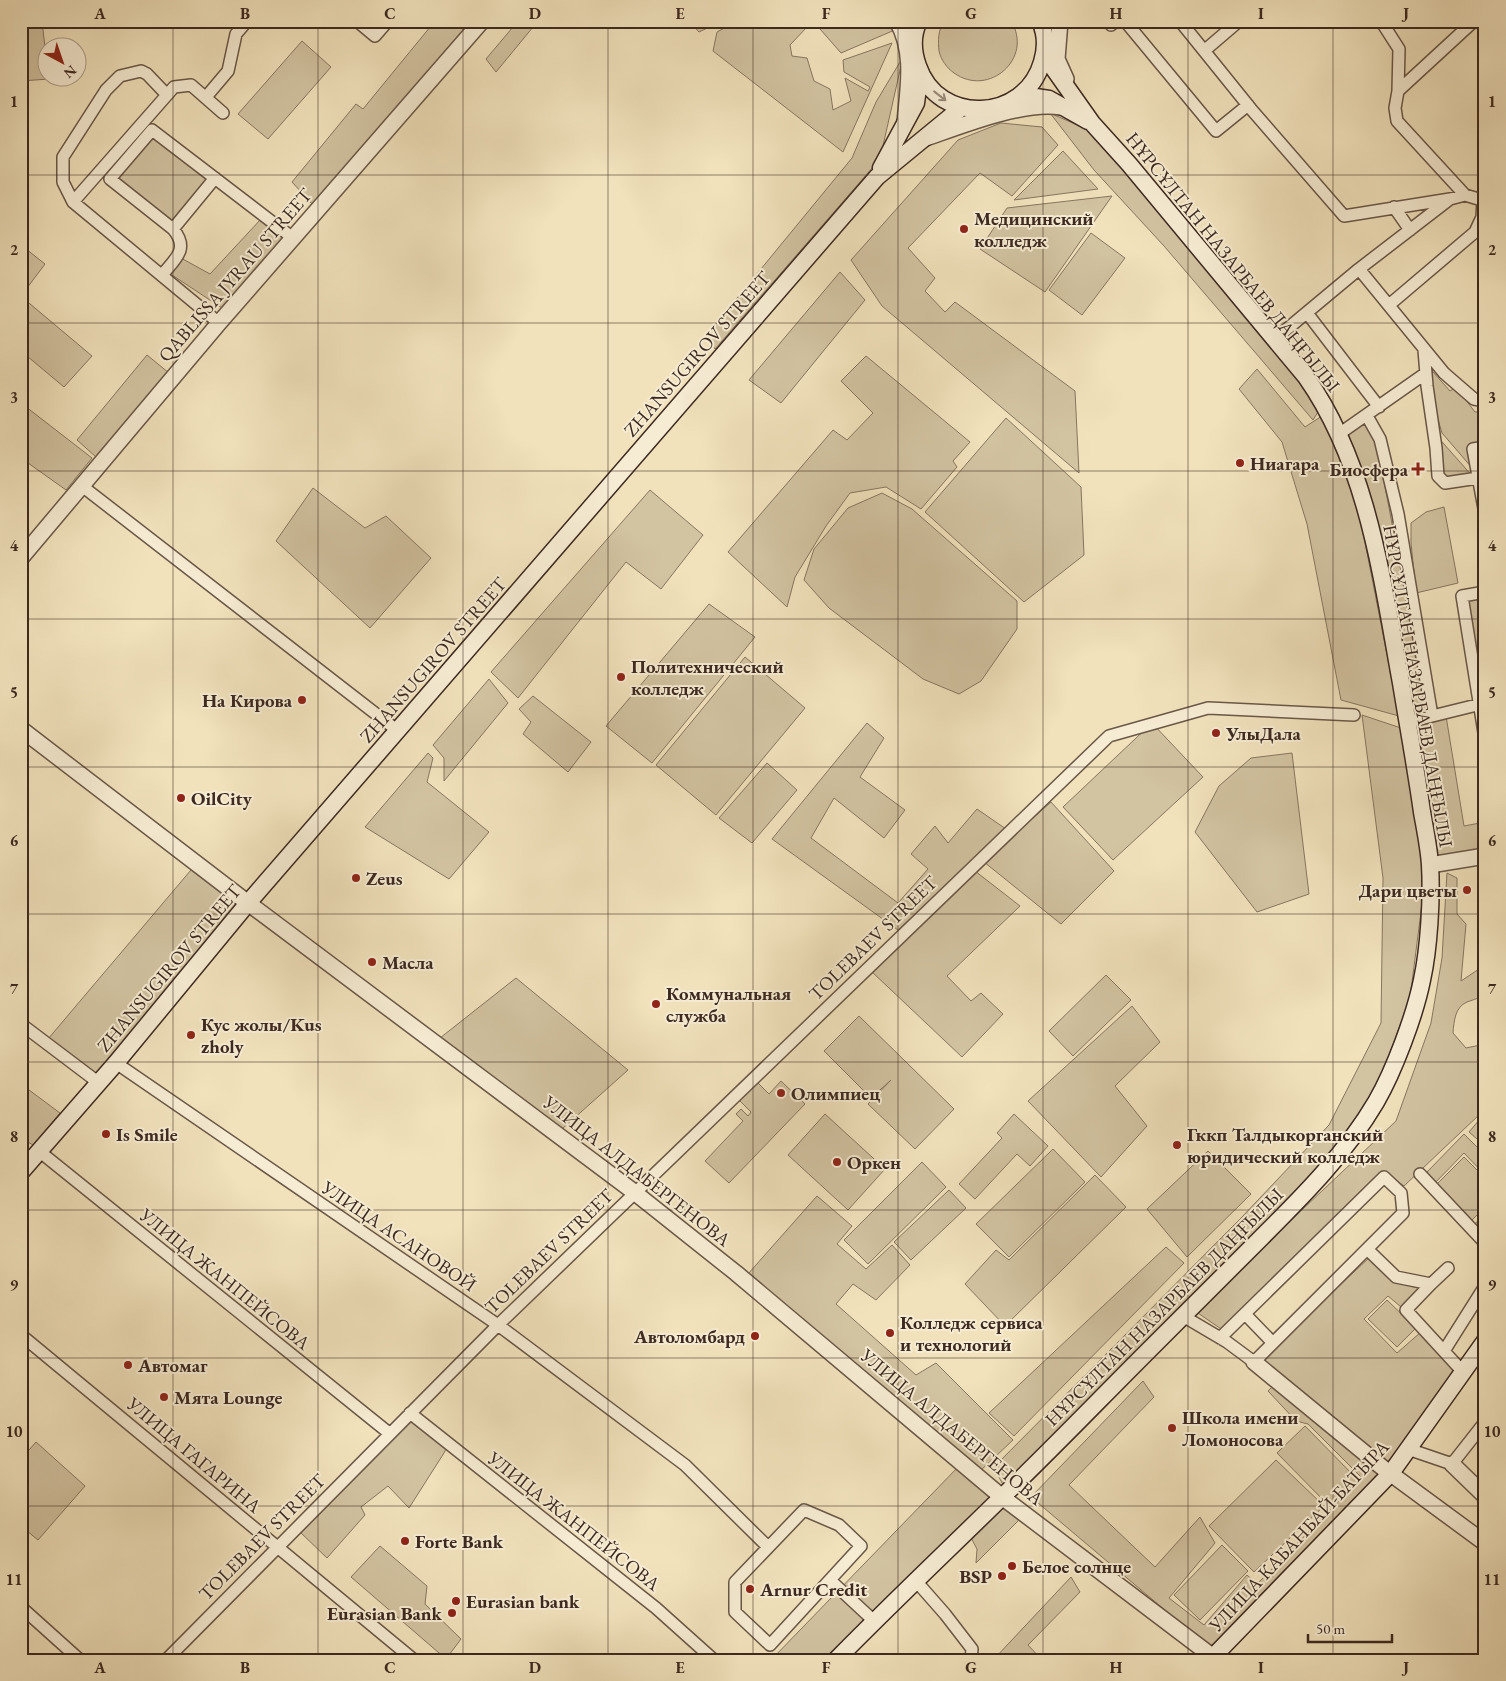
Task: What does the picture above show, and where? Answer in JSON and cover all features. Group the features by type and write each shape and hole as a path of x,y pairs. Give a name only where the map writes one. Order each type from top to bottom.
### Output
{"main road":[{"path":"916,22 915,57 920,73 930,88 944,100 961,108 982,110 1003,106 1022,95 1032,83 1040,69 1044,54 1045,39 1042,22"},
{"name":"НҰРСҰЛТАН НАЗАРБАЕВ ДАҢҒЫЛЫ","path":"836,1660 1293,1206 1329,1166 1355,1134 1378,1100 1397,1057 1415,1008 1423,978 1429,923 1430,865 1408,722 1384,589 1355,473 1340,434 1323,401 1276,339 1130,164 1092,123 1070,104 1044,54"},
{"path":"877,177 916,103 920,73"},
{"path":"1022,95 1070,104"},
{"path":"877,177 961,108"},
{"name":"ZHANSUGIROV STREET","path":"21,1172 116,1063 248,904 877,177"},
{"name":"УЛИЦА КАБАНБАЙ-БАТЫРА","path":"1213,1659 1390,1473 1485,1341"}],"street":[{"path":"206,97 228,71 236,34 246,21"},
{"path":"357,21 375,36 388,21"},
{"path":"897,21 904,34 910,73 904,126"},
{"path":"920,140 975,121 1021,109 1070,104 1057,59 1060,21"},
{"path":"1124,21 1216,131 1248,105"},
{"path":"1180,21 1248,105 1344,216 1465,195"},
{"path":"1204,50 1238,21"},
{"path":"1381,21 1399,49 1398,91 1395,108 1396,121 1465,195 1484,201 1482,217 1475,232 1389,305"},
{"path":"1398,91 1474,21"},
{"name":"QABLISSA JYRAU STREET","path":"21,558 474,24"},
{"path":"167,95 147,74 141,71 120,76 106,90 63,157 63,182 73,202 219,323"},
{"path":"73,202 174,87 191,85 223,113"},
{"path":"162,275 179,255 181,246 179,236 173,229 110,179 152,130 293,238"},
{"path":"173,229 215,178"},
{"path":"1276,339 1360,269 1450,199"},
{"path":"1394,207 1410,230"},
{"path":"1360,269 1444,373 1474,400 1485,401"},
{"path":"1307,313 1379,407"},
{"path":"1424,350 1438,476 1445,482 1478,478"},
{"path":"1340,434 1426,373"},
{"path":"1366,416 1380,439 1398,514 1432,716"},
{"path":"1485,447 1472,449 1485,514"},
{"path":"82,486 398,731"},
{"path":"1485,592 1462,596 1482,704 1485,739"},
{"path":"1408,722 1482,704"},
{"name":"TOLEBAEV STREET","path":"166,1660 498,1325 1109,736 1208,708 1354,715"},
{"name":"УЛИЦА АЛДАБЕРГЕНОВА","path":"21,729 248,904 634,1192 736,1273 1002,1497 1213,1659"},
{"path":"1430,865 1485,856"},
{"path":"21,1024 98,1083"},
{"name":"УЛИЦА АСАНОВОЙ","path":"116,1063 498,1325 685,1465 768,1547"},
{"name":"УЛИЦА ЖАНПЕЙСОВА","path":"39,1151 389,1434"},
{"path":"1420,1174 1485,1244"},
{"path":"1220,1338 1384,1176 1401,1193 1402,1213 1254,1362"},
{"path":"1367,1249 1396,1277 1431,1284"},
{"path":"1448,1268 1406,1310 1463,1372"},
{"path":"1444,1351 1485,1286"},
{"path":"1245,1314 1273,1343"},
{"path":"1183,1316 1220,1338 1254,1362 1390,1473 1485,1543"},
{"name":"УЛИЦА ГАГАРИНА","path":"21,1335 414,1660"},
{"name":"УЛИЦА ЖАНПЕЙСОВА","path":"410,1413 656,1608 714,1660"},
{"path":"1452,1464 1485,1422"},
{"path":"1408,1449 1452,1464 1485,1496"},
{"path":"804,1510 839,1525 861,1546 830,1580 770,1645 735,1612 735,1582 804,1510"},
{"path":"830,1580 874,1621"},
{"path":"916,1581 946,1614 972,1649 972,1660"},
{"path":"21,1607 80,1660"}],"shaded area":[{"path":"21,21 42,21 44,38 38,38 38,80 21,81"},
{"path":"435,21 473,21 312,204 292,182 356,104 363,109"},
{"path":"518,21 538,21 496,72 486,59"},
{"path":"689,21 722,21 699,32"},
{"path":"737,21 804,21 808,26 790,45 792,56 807,58 814,81 830,89 833,110 851,101 845,78 868,91 870,87 844,72 843,60 892,43 843,152 713,51 717,32"},
{"path":"813,21 885,21 897,29 841,53"},
{"path":"944,21 1011,21 1017,35 1017,48 1012,60 1004,70 993,77 981,81 967,79 954,73 945,64 939,51 939,36"},
{"path":"302,41 331,67 268,139 238,114"},
{"path":"903,57 880,159 715,349 706,336 852,158 876,102"},
{"path":"1050,113 1093,132 1321,407 1313,420 1164,246 1094,170"},
{"path":"1001,123 1042,127 1058,145 1012,196 980,173 908,248 935,278 925,291 945,312 955,302 1075,391 1079,473 882,306 851,260 958,140"},
{"path":"154,136 208,179 173,221 118,178"},
{"path":"1063,151 1098,189 1014,200"},
{"path":"1112,196 1045,292 980,249 1007,208"},
{"path":"261,219 287,238 225,310 169,273 181,258 210,274"},
{"path":"1091,233 1125,258 1082,315 1049,290"},
{"path":"21,245 45,264 21,296"},
{"path":"840,272 865,300 781,403 749,380"},
{"path":"29,303 92,356 64,387 21,351 21,313"},
{"path":"147,355 169,373 96,457 77,440"},
{"path":"866,356 970,442 953,461 957,467 921,509 886,487 850,493 826,526 795,577 787,607 728,552 833,430 847,440 873,413 841,381"},
{"path":"1425,363 1450,391 1456,387 1475,412 1485,412 1485,444 1469,447 1473,469 1442,433 1426,379"},
{"path":"1257,369 1305,427 1325,414 1352,476 1399,716 1341,700 1307,524 1282,442 1239,389"},
{"path":"21,403 92,458 66,490 21,458"},
{"path":"1006,418 1081,487 1084,555 1024,602 925,512"},
{"path":"1367,421 1376,439 1428,714 1411,717 1343,436"},
{"path":"1436,435 1474,478 1440,487"},
{"path":"313,488 365,528 386,516 431,558 370,628 276,541"},
{"path":"650,490 703,535 661,589 626,562 518,698 491,672"},
{"path":"882,493 912,509 1017,601 1017,629 981,681 959,694 923,679 829,608 804,580 814,549 848,508"},
{"path":"1444,507 1458,583 1416,593 1411,523 1426,512"},
{"path":"1485,594 1485,702 1465,598"},
{"path":"709,604 755,637 652,763 606,726"},
{"path":"745,657 805,708 716,815 656,765"},
{"path":"489,679 508,703 444,781 444,758 433,745"},
{"path":"533,696 591,742 568,772 523,734 531,722 519,709"},
{"path":"1362,715 1401,728 1426,872 1410,998 1375,1094 1304,1194 1004,1487 994,1467 1241,1218 1329,1125 1381,1023 1383,878"},
{"path":"1446,716 1464,826 1485,822 1485,853 1433,862 1411,724"},
{"path":"867,723 884,738 860,777 905,810 884,838 834,798 811,838 898,903 928,869 911,854 935,826 948,843 977,809 1006,829 898,930 772,839"},
{"path":"1152,723 1203,777 1113,860 1063,807"},
{"path":"428,753 433,758 427,782 489,832 449,879 365,827"},
{"path":"1292,753 1309,894 1257,912 1195,832 1219,786 1251,758"},
{"path":"767,763 797,790 752,843 719,818"},
{"path":"1051,802 1114,871 1061,924 984,862"},
{"path":"191,870 238,906 97,1075 48,1039"},
{"path":"975,871 1020,906 947,976 971,1001 981,993 1003,1014 962,1057 871,971"},
{"path":"1447,873 1457,878 1457,914 1466,924 1461,981 1485,965 1485,992 1460,1007 1455,1019 1453,1033 1466,1048 1485,1044 1485,1093 1482,1105 1485,1107 1485,1119 1480,1114 1404,1186 1385,1172 1224,1331 1195,1311 1396,1121 1431,1023 1442,958"},
{"path":"1106,975 1131,1000 1073,1056 1049,1031"},
{"path":"516,978 628,1070 562,1129 440,1038"},
{"path":"1132,1006 1160,1042 1115,1086 1147,1126 1101,1177 1028,1101"},
{"path":"859,1016 954,1109 915,1149 868,1104 891,1080 871,1098 824,1051"},
{"path":"781,1081 805,1104 729,1183 705,1161 743,1121 736,1114 741,1109 748,1116 751,1112 739,1100 757,1082 769,1094"},
{"path":"21,1084 60,1113 33,1145 21,1138"},
{"name":"Оркен","path":"825,1114 885,1169 848,1210 788,1155"},
{"path":"1014,1114 1048,1146 1030,1166 1017,1154 975,1199 959,1184 1002,1138 997,1133"},
{"path":"1480,1119 1485,1123 1485,1146 1469,1132"},
{"path":"1464,1134 1485,1155 1485,1175 1464,1153 1434,1184 1426,1173"},
{"path":"1053,1149 1085,1182 1009,1257 976,1224"},
{"path":"1208,1151 1251,1194 1187,1257 1147,1209"},
{"path":"1464,1157 1485,1178 1485,1207 1471,1221 1436,1185"},
{"name":"Оркен","path":"922,1162 946,1187 868,1264 844,1240"},
{"path":"1095,1175 1126,1207 1005,1326 965,1284 996,1250 1009,1260"},
{"name":"Оркен","path":"949,1190 966,1208 911,1260 894,1242"},
{"path":"817,1196 852,1226 837,1244 866,1269 892,1245 910,1265 876,1300 853,1284 836,1304 916,1375 936,1363 1013,1440 979,1472 748,1274"},
{"path":"1485,1213 1485,1235 1473,1226"},
{"path":"1166,1247 1184,1263 1014,1436 989,1413"},
{"path":"1370,1257 1394,1281 1421,1289 1401,1307 1388,1296 1364,1319 1397,1353 1421,1332 1459,1372 1388,1467 1259,1361"},
{"path":"1387,1300 1416,1328 1397,1347 1368,1319"},
{"path":"1143,1381 1154,1397 1069,1485 1155,1567 1200,1517 1215,1543 1169,1598 1204,1625 1247,1575 1257,1584 1362,1478 1308,1424 1296,1421 1268,1391 1274,1385 1382,1475 1211,1649 1031,1497"},
{"path":"410,1418 447,1447 444,1453 409,1508 388,1486 361,1507 365,1515 327,1558 300,1532"},
{"path":"1305,1426 1358,1480 1330,1507 1277,1453"},
{"path":"36,1442 85,1486 38,1540 21,1526 21,1459"},
{"path":"1276,1460 1324,1506 1254,1572 1209,1526"},
{"path":"959,1466 994,1496 829,1660 771,1660"},
{"path":"1003,1501 1022,1517 976,1563 977,1549 970,1536"},
{"path":"1222,1545 1248,1571 1200,1620 1174,1595"},
{"path":"380,1546 427,1586 425,1604 461,1639 446,1659 351,1577"},
{"path":"1071,1577 1080,1592 1028,1645 1042,1660 997,1660 995,1658"}],"place":[{"name":"Медицинский колледж","path":"964,229"},
{"name":"Ниагара","path":"1240,463"},
{"name":"Биосфера","path":"1418,469"},
{"name":"Политехнический колледж","path":"621,677"},
{"name":"На Кирова","path":"302,700"},
{"name":"УлыДала","path":"1216,733"},
{"name":"OilCity","path":"181,798"},
{"name":"Zeus","path":"356,878"},
{"name":"Дари цветы","path":"1467,890"},
{"name":"Масла","path":"372,962"},
{"name":"Коммунальная служба","path":"656,1004"},
{"name":"Кус жолы/Kus zholy","path":"191,1035"},
{"name":"Олимпиец","path":"781,1093"},
{"name":"Is Smile","path":"106,1134"},
{"name":"Гккп Талдыкорганский юридический колледж","path":"1177,1145"},
{"name":"Оркен","path":"837,1162"},
{"name":"Колледж сервиса и технологий","path":"890,1333"},
{"name":"Автоломбард","path":"755,1336"},
{"name":"Автомаг","path":"128,1365"},
{"name":"Мята Lounge","path":"164,1397"},
{"name":"Школа имени Ломоносова","path":"1172,1428"},
{"name":"Forte Bank","path":"405,1541"},
{"name":"Белое солнце","path":"1012,1566"},
{"name":"BSP","path":"1002,1576"},
{"name":"Arnur Credit","path":"750,1589"},
{"name":"Eurasian bank","path":"456,1601"},
{"name":"Eurasian Bank","path":"452,1613"}]}
